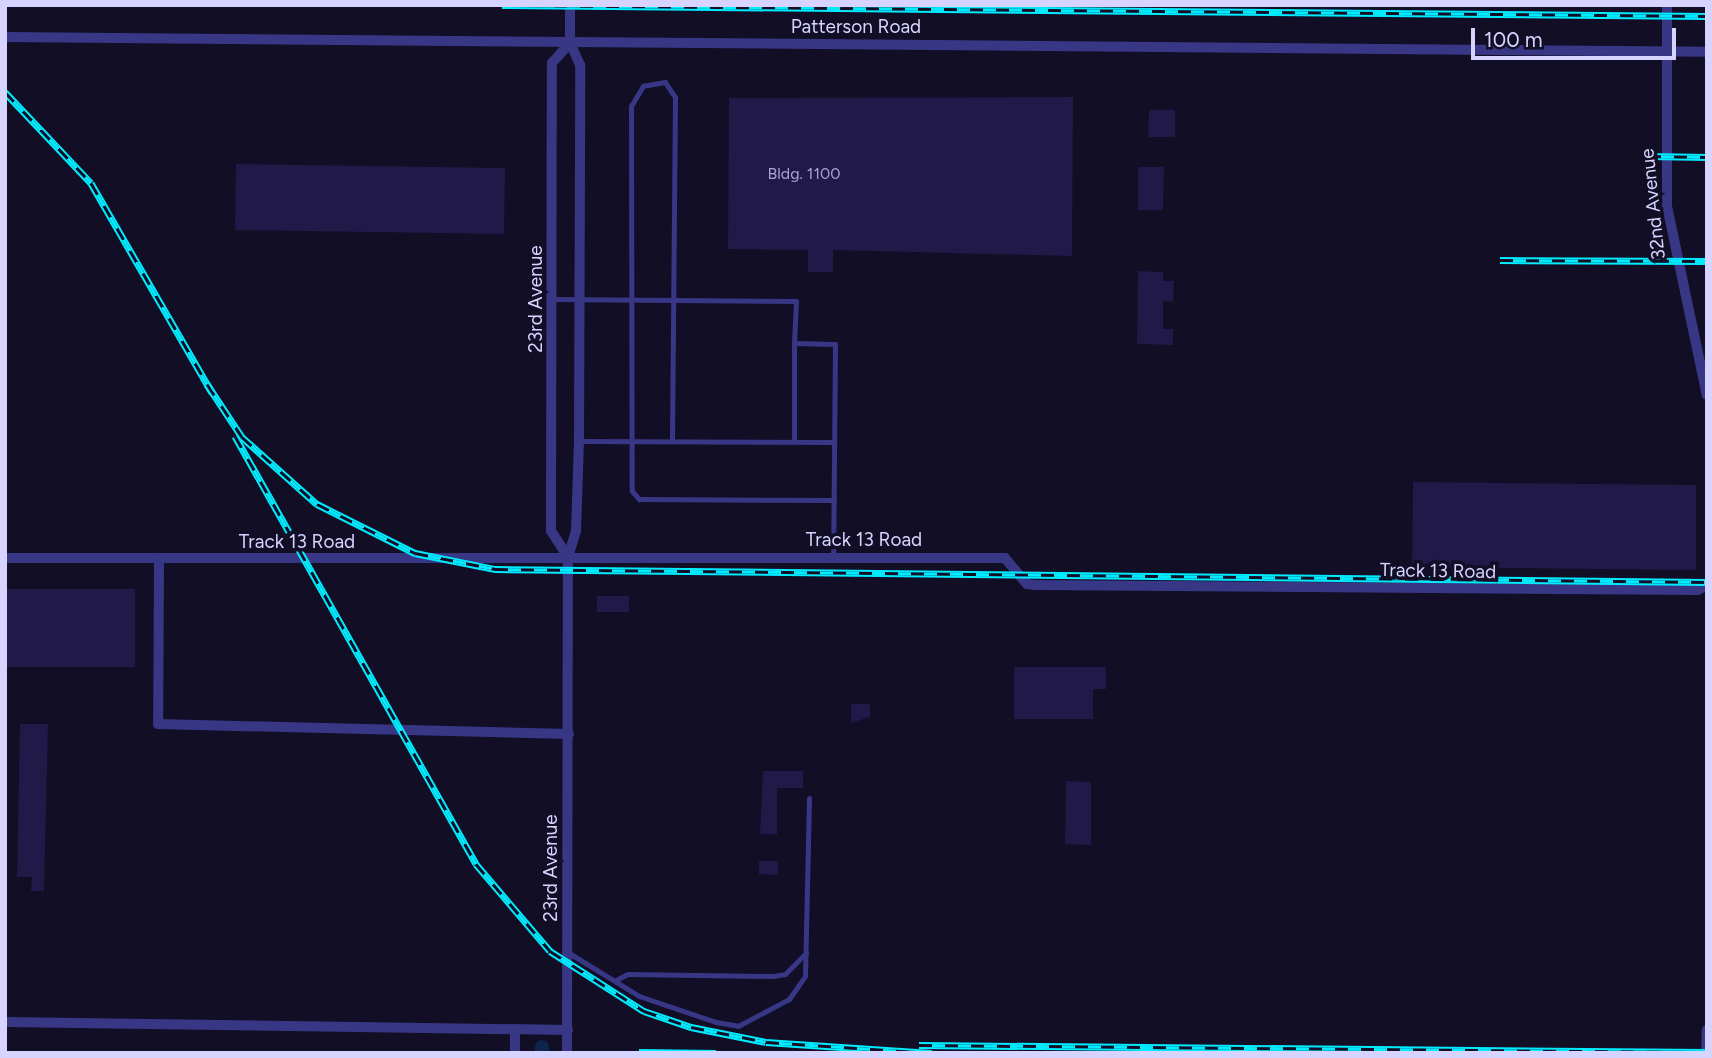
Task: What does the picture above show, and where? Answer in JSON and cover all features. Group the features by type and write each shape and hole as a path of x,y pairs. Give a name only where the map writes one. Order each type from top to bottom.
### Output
{"street":[{"name":"23rd Avenue","path":"567,1053 568,557 576,531 579,440 580,65 570,43 570,5"},
{"name":"32nd Avenue","path":"1667,5 1667,206 1705,375 1707,395"},
{"name":"Patterson Road","path":"5,37 1707,52"},
{"name":"23rd Avenue","path":"568,557 551,531 552,63 570,43"},
{"name":"Track 13 Road","path":"5,558 1005,558 1027,584 1036,585 1698,590 1707,585"},
{"path":"159,560 158,724 569,734"},
{"path":"5,1022 568,1030"},
{"path":"515,1030 515,1053"},
{"path":"1706,1053 1707,1030"}],"lane":[{"path":"672,441 671,300 675,97 666,82 643,86 631,106 630,484 639,499 834,500"},
{"path":"553,299 796,301 794,442"},
{"path":"794,343 835,344 833,558"},
{"path":"579,440 834,442"},
{"path":"569,953 660,1005 738,1026 799,990 806,953 809,798"},
{"path":"616,980 628,974 773,976 785,974 806,953"}],"building":[{"path":"1073,97 1072,256 833,250 833,272 808,272 808,250 728,249 729,98"},
{"path":"1149,110 1175,110 1175,137 1148,137"},
{"path":"236,164 505,168 504,234 235,230"},
{"path":"1138,167 1164,167 1163,210 1138,210"},
{"path":"1138,271 1163,272 1163,281 1174,281 1173,302 1163,301 1163,329 1173,329 1173,345 1137,344"},
{"path":"1413,482 1696,485 1696,570 1412,567"},
{"path":"5,589 135,589 135,667 5,667"},
{"path":"597,596 629,596 629,612 597,612"},
{"path":"1014,667 1106,667 1106,689 1093,689 1093,719 1014,719"},
{"path":"851,704 870,704 870,717 851,723"},
{"path":"20,724 48,724 44,891 31,891 32,877 17,877"},
{"path":"763,771 803,771 803,788 777,788 777,834 760,834"},
{"path":"1066,781 1091,782 1091,845 1065,844"},
{"path":"759,861 778,861 778,875 759,874"}],"waterway":[{"path":"542,1047 542,1053"}],"railway":[{"path":"502,5 1707,16"},
{"path":"5,92 91,183 212,393"},
{"path":"1648,156 1707,157"},
{"path":"1500,260 1707,261"},
{"path":"207,384 242,437 317,504 415,553 495,569 1707,582"},
{"path":"235,436 476,864 550,951 644,1011 691,1027 766,1042 932,1053"},
{"path":"919,1045 1707,1052"},
{"path":"639,1052 716,1053"}]}
